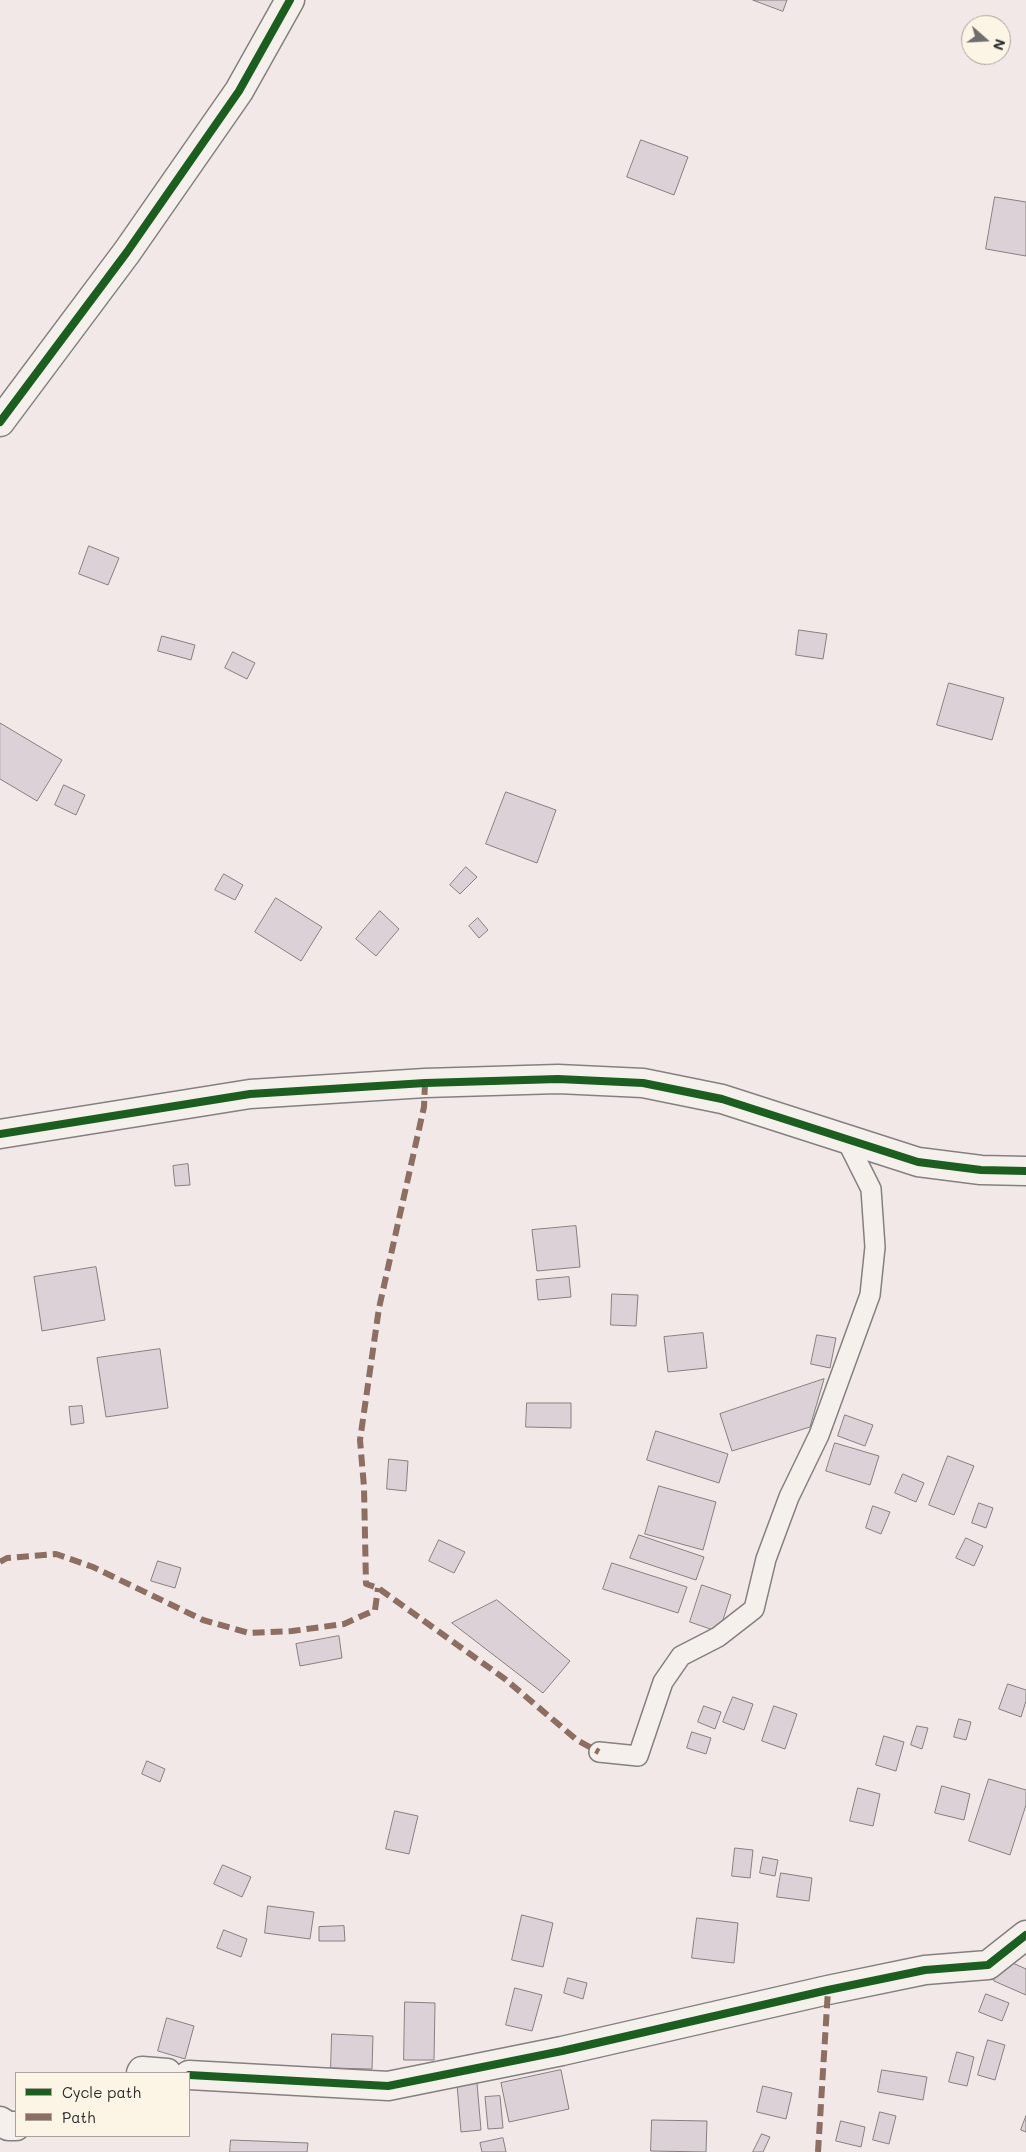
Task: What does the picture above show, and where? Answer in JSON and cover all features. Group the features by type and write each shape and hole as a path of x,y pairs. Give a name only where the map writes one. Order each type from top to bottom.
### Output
{"street":[{"path":"0,422 127,252 239,91 290,0"},
{"path":"0,1134 250,1094 425,1083 558,1078 643,1083 713,1097 918,1162 981,1170 1026,1171"},
{"path":"190,2075 388,2086 562,2051 828,1990 925,1970 988,1965 1026,1935"},
{"path":"0,2121 8,2126 15,2126"}],"lane":[{"path":"599,1752 638,1756 663,1682 681,1656 718,1637 754,1608 766,1559 789,1497 819,1435 870,1295 875,1247 871,1188 846,1139"}],"building":[{"path":"753,0 787,0 783,11"},
{"path":"641,140 688,157 674,195 627,177"},
{"path":"995,197 1026,202 1026,256 986,249"},
{"path":"89,546 119,558 108,585 79,574"},
{"path":"799,630 827,634 823,659 796,655"},
{"path":"162,636 195,645 191,660 158,651"},
{"path":"233,652 255,663 247,679 225,668"},
{"path":"949,683 1004,698 992,740 937,725"},
{"path":"0,723 62,760 37,801 0,779"},
{"path":"64,785 85,795 76,815 55,805"},
{"path":"506,792 556,810 537,863 486,844"},
{"path":"466,867 477,877 460,894 450,885"},
{"path":"224,874 243,885 235,900 215,890"},
{"path":"276,898 322,927 301,961 255,932"},
{"path":"380,911 399,929 376,956 356,939"},
{"path":"478,918 488,930 479,938 469,926"},
{"path":"188,1164 190,1185 175,1186 173,1166"},
{"path":"576,1226 580,1267 537,1271 532,1230"},
{"path":"96,1267 105,1320 42,1331 34,1277"},
{"path":"569,1277 571,1297 538,1300 536,1280"},
{"path":"612,1294 638,1295 636,1326 611,1325"},
{"path":"703,1333 707,1368 668,1372 664,1337"},
{"path":"817,1335 836,1338 830,1368 811,1364"},
{"path":"160,1349 168,1408 106,1417 97,1358"},
{"path":"824,1379 810,1427 732,1451 720,1414"},
{"path":"527,1403 571,1403 571,1428 526,1427"},
{"path":"82,1406 84,1423 71,1425 69,1407"},
{"path":"845,1415 873,1425 865,1446 838,1436"},
{"path":"656,1431 728,1454 719,1483 647,1460"},
{"path":"835,1443 879,1456 870,1485 826,1471"},
{"path":"948,1456 974,1466 954,1515 929,1505"},
{"path":"389,1459 408,1461 406,1491 387,1489"},
{"path":"903,1474 924,1483 916,1502 895,1493"},
{"path":"659,1486 716,1502 703,1550 645,1534"},
{"path":"979,1503 993,1508 986,1528 972,1523"},
{"path":"873,1506 890,1512 881,1534 866,1528"},
{"path":"639,1535 704,1557 696,1580 630,1558"},
{"path":"966,1538 983,1546 974,1566 956,1558"},
{"path":"439,1540 465,1552 454,1573 429,1561"},
{"path":"158,1561 181,1568 175,1588 151,1581"},
{"path":"612,1563 687,1587 678,1613 603,1589"},
{"path":"702,1585 731,1595 719,1632 690,1622"},
{"path":"497,1600 570,1661 543,1693 452,1623"},
{"path":"339,1636 342,1658 300,1666 296,1644"},
{"path":"1008,1684 1026,1690 1026,1701 1021,1717 999,1709"},
{"path":"733,1697 753,1704 744,1730 723,1722"},
{"path":"704,1706 721,1712 715,1729 698,1722"},
{"path":"774,1706 797,1714 785,1749 762,1741"},
{"path":"959,1719 971,1722 966,1740 954,1737"},
{"path":"917,1726 928,1728 922,1749 911,1745"},
{"path":"692,1732 711,1738 706,1754 687,1748"},
{"path":"884,1736 904,1742 896,1771 876,1765"},
{"path":"147,1761 165,1769 160,1782 142,1774"},
{"path":"989,1779 1026,1790 1026,1805 1010,1855 969,1841"},
{"path":"942,1786 970,1794 964,1820 935,1813"},
{"path":"858,1788 880,1794 873,1826 850,1821"},
{"path":"395,1811 418,1816 409,1854 386,1849"},
{"path":"735,1848 753,1850 750,1878 732,1876"},
{"path":"763,1857 778,1860 775,1876 760,1873"},
{"path":"223,1865 251,1877 242,1897 214,1884"},
{"path":"781,1873 812,1878 809,1901 777,1897"},
{"path":"268,1906 314,1912 310,1939 265,1933"},
{"path":"522,1915 553,1923 543,1967 512,1960"},
{"path":"697,1918 738,1923 734,1963 692,1958"},
{"path":"344,1926 345,1941 319,1941 319,1927"},
{"path":"224,1930 247,1939 241,1957 217,1948"},
{"path":"1004,1959 1026,1969 1026,1995 994,1981"},
{"path":"568,1978 587,1983 583,1999 564,1993"},
{"path":"515,1988 542,1995 532,2031 506,2025"},
{"path":"986,1994 1009,2003 1002,2021 979,2012"},
{"path":"405,2002 435,2003 434,2060 404,2060"},
{"path":"167,2018 194,2026 185,2059 158,2051"},
{"path":"332,2034 373,2036 372,2069 331,2068"},
{"path":"988,2040 1005,2045 995,2080 978,2075"},
{"path":"957,2052 974,2057 967,2086 949,2082"},
{"path":"561,2070 569,2109 509,2122 501,2083"},
{"path":"882,2070 927,2077 923,2100 878,2092"},
{"path":"477,2083 481,2130 461,2132 457,2084"},
{"path":"763,2086 792,2093 786,2119 757,2112"},
{"path":"500,2096 503,2128 488,2129 485,2097"},
{"path":"880,2112 896,2116 889,2144 873,2140"},
{"path":"1026,2116 1026,2132 1021,2130"},
{"path":"652,2120 707,2121 706,2152 651,2151"},
{"path":"841,2121 865,2127 861,2147 836,2141"},
{"path":"762,2134 770,2137 763,2152 753,2152"},
{"path":"503,2138 506,2152 482,2152 480,2143"},
{"path":"231,2140 308,2143 307,2152 230,2152"}],"marked path":[{"path":"425,1083 424,1107 379,1308 360,1440 364,1487 366,1584 378,1588 505,1679 577,1740 599,1752"},
{"path":"0,1562 7,1558 56,1554 93,1567 203,1620 249,1633 292,1631 344,1624 375,1610 378,1588"},
{"path":"818,2152 828,1990"}],"cycle path":[{"path":"0,422 127,252 239,91 290,0"},
{"path":"0,1134 250,1094 425,1083 558,1079 643,1083 722,1099 918,1162 981,1170 1026,1171"},
{"path":"190,2075 388,2086 562,2051 828,1990 925,1970 988,1965 1026,1935"}]}
